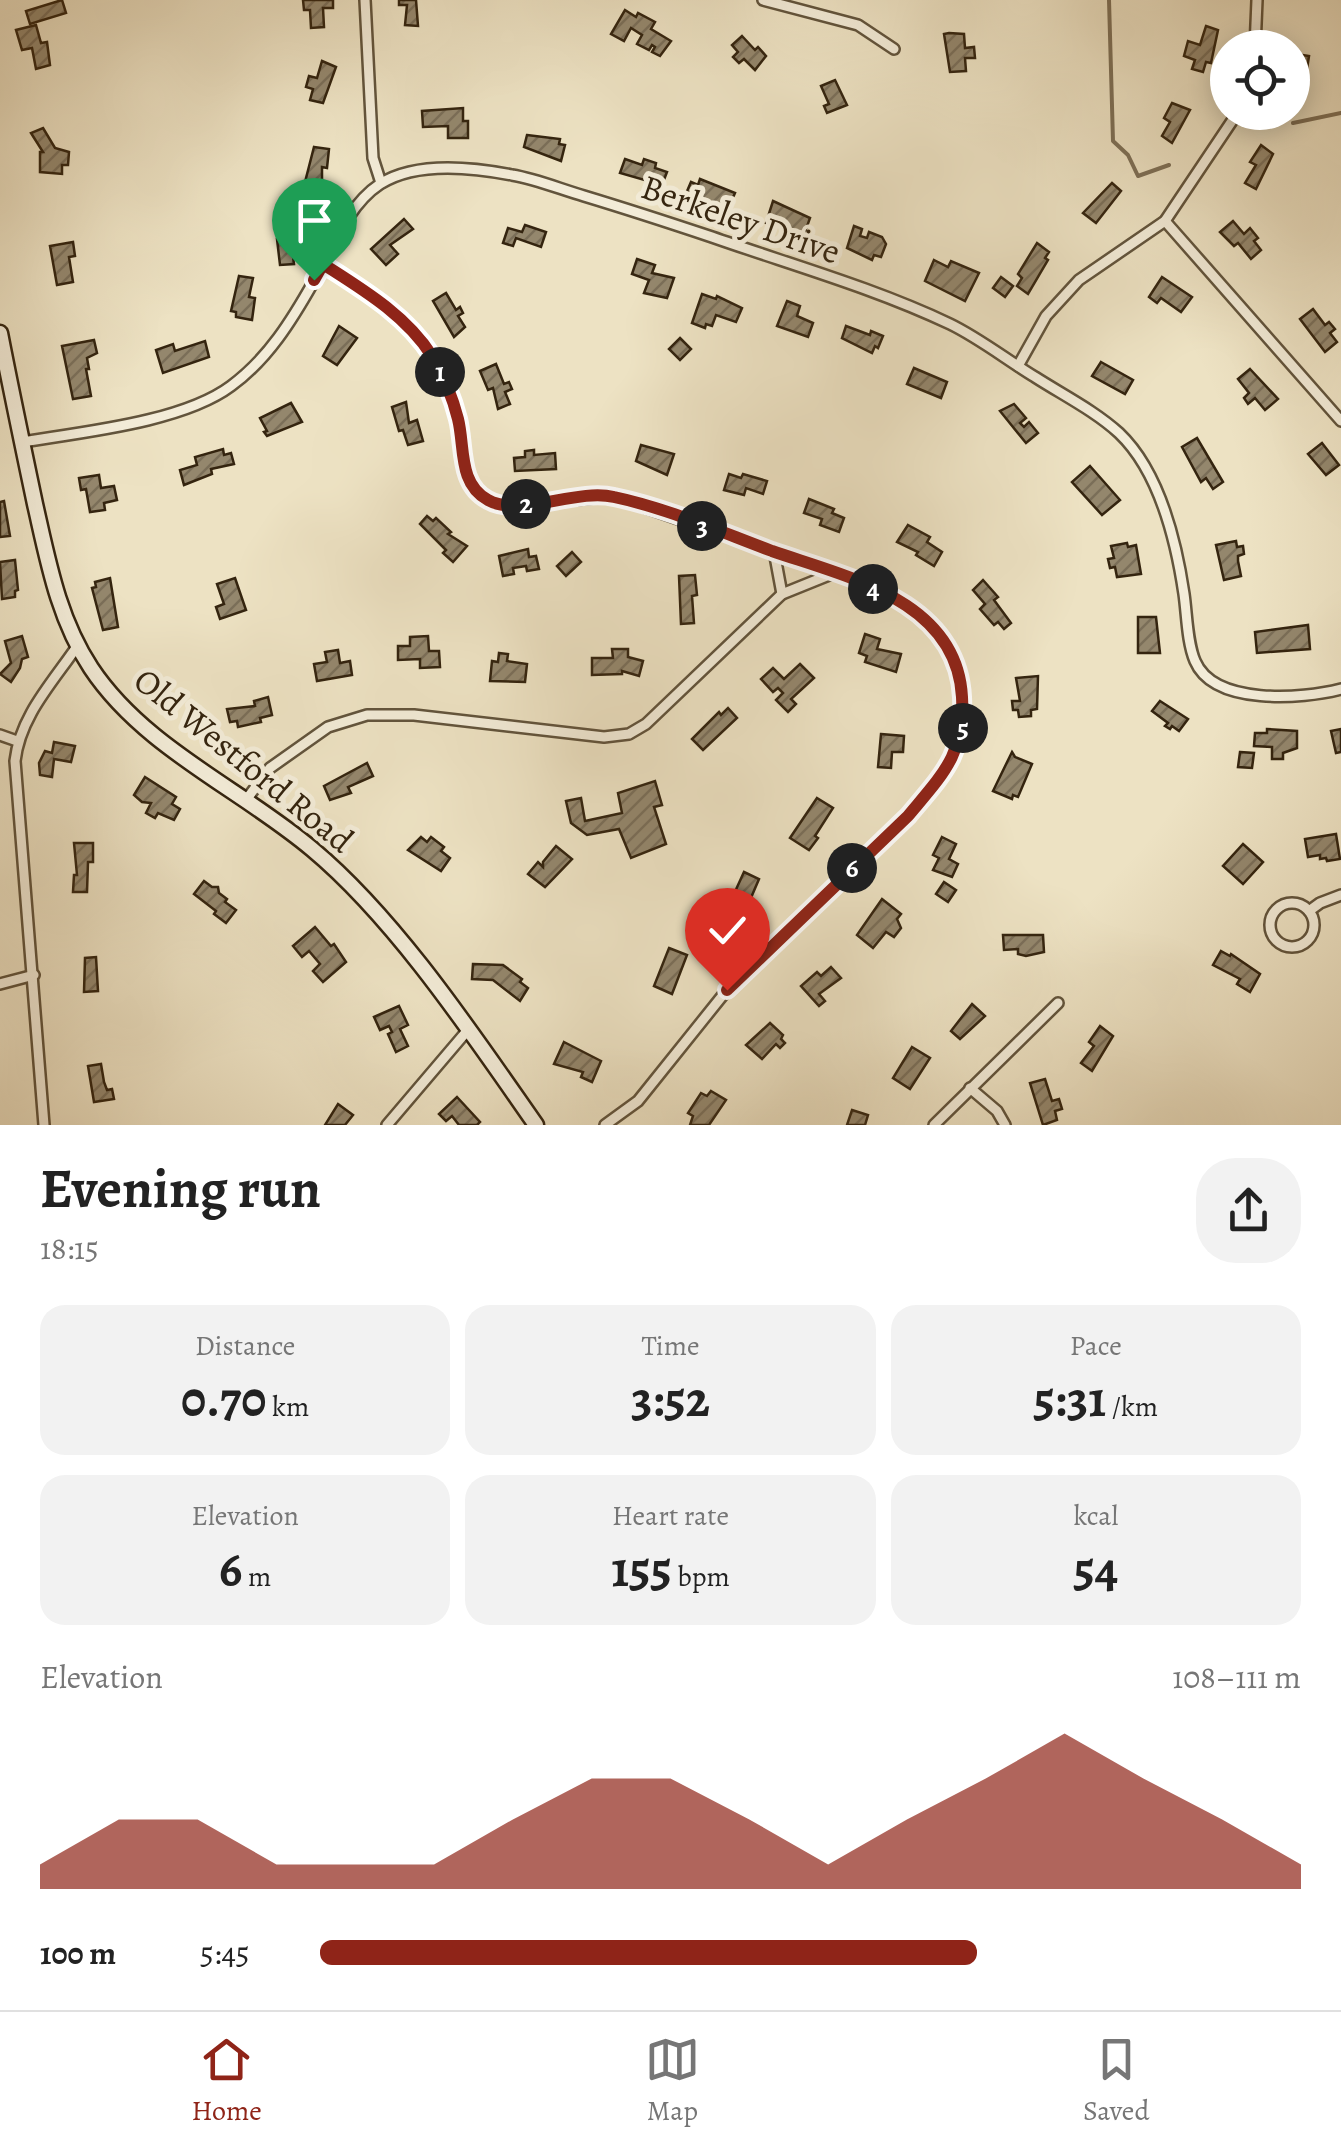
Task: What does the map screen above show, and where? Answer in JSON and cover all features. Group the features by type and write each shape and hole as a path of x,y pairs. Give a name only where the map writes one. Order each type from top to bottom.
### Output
{"main road":[{"name":"Old Westford Road","path":"0,334 50,572 63,618 91,669 138,720 314,850 357,893 402,942 536,1125"}],"street":[{"path":"22,442 201,404 254,367 284,331 359,204 381,183 373,158 365,0"},
{"path":"764,0 858,25 894,49"},
{"path":"1256,30 1257,0"},
{"path":"1018,366 1046,316 1079,280 1164,221 1226,130"},
{"name":"Berkeley Drive","path":"381,183 429,168 514,175 662,220 886,297 954,326 1116,430 1134,449 1168,520 1182,577 1194,660 1207,680 1226,690 1254,694 1324,694 1341,688"},
{"path":"1164,221 1341,421"},
{"path":"323,264 381,301 432,356 458,419 470,486 486,500 505,507 612,496 774,551 904,603 927,619 954,654 961,679 963,731 952,758 908,816 727,990 638,1102 606,1125"},
{"path":"774,551 782,594"},
{"path":"246,800 270,768 328,727 366,715 414,715 604,737 628,734 668,705 782,594 834,573"},
{"path":"44,1125 15,760 24,723 78,646"},
{"path":"0,736 18,742"},
{"path":"1310,911 1320,902 1341,895"},
{"path":"1296,903 1310,911 1313,931 1305,942 1285,946 1274,938 1270,923 1276,909 1296,903"},
{"path":"0,984 34,975"},
{"path":"934,1125 1058,1003"},
{"path":"388,1125 467,1031"},
{"path":"970,1088 997,1111 1005,1125"}],"building":[{"path":"62,0 66,13 30,24 26,11"},
{"path":"303,0 333,0 333,8 323,8 324,27 311,28 310,10 304,10"},
{"path":"399,0 416,0 418,26 405,25 407,5 399,5"},
{"path":"625,10 655,22 651,29 671,41 660,56 652,52 652,45 649,50 637,44 642,35 631,28 624,41 611,34"},
{"path":"36,25 41,43 47,42 50,65 36,69 32,48 22,50 16,30"},
{"path":"1206,26 1218,30 1210,30 1210,63 1206,62 1203,72 1192,69 1195,60 1184,56 1188,41 1200,45"},
{"path":"944,34 964,34 965,48 974,47 975,58 965,58 966,71 950,72"},
{"path":"742,36 766,56 755,70 744,59 739,63 733,57 738,52 732,45"},
{"path":"322,61 336,67 323,103 310,100 313,89 306,87 309,76 317,78"},
{"path":"835,80 847,105 827,113 824,106 829,104 821,86"},
{"path":"1172,103 1190,110 1172,143 1162,136 1170,122 1164,118"},
{"path":"463,108 468,138 448,138 448,126 423,127 422,111"},
{"path":"43,128 55,148 69,152 62,174 40,172 43,152 31,133"},
{"path":"527,135 560,139 559,144 565,145 561,161 524,147"},
{"path":"1261,145 1273,154 1256,189 1245,183 1256,165 1250,162"},
{"path":"314,147 329,149 327,168 322,167 322,189 304,186"},
{"path":"625,159 642,165 644,159 656,163 655,168 667,172 662,185 620,173"},
{"path":"700,179 735,193 725,216 685,196 691,182 698,185"},
{"path":"1112,183 1121,191 1096,223 1083,213"},
{"path":"773,201 810,218 804,235 766,223"},
{"path":"404,219 413,229 390,245 398,254 386,265 371,249"},
{"path":"300,221 302,241 291,242 294,264 280,265 277,239 284,239 283,229 278,230 277,223"},
{"path":"1233,221 1244,234 1250,228 1258,238 1254,241 1261,250 1251,259 1238,243 1234,246 1220,232"},
{"path":"525,225 546,232 541,247 516,238 513,246 503,243 508,228 522,232"},
{"path":"854,226 862,229 860,236 867,238 869,232 882,237 886,244 881,257 874,255 872,260 847,248"},
{"path":"73,242 75,256 69,257 73,282 57,285 50,246"},
{"path":"1037,243 1049,252 1045,258 1048,260 1028,294 1017,286 1022,278 1018,274"},
{"path":"637,259 655,265 652,273 674,278 667,298 644,293 649,280 632,274"},
{"path":"934,260 948,267 951,261 979,273 965,301 925,281"},
{"path":"239,276 253,278 249,297 255,298 252,320 236,317 236,312 231,311"},
{"path":"1001,277 1013,286 1005,297 993,288"},
{"path":"1162,277 1192,297 1181,312 1161,298 1157,303 1149,297"},
{"path":"446,293 456,310 460,307 463,313 458,316 465,327 454,337 433,301"},
{"path":"702,294 716,299 717,296 742,308 736,322 716,315 712,326 706,324 705,328 692,323"},
{"path":"787,301 800,306 797,316 813,323 808,337 777,326"},
{"path":"1313,309 1325,325 1329,322 1335,329 1330,333 1337,342 1325,352 1300,319"},
{"path":"339,326 357,338 337,365 323,356"},
{"path":"846,326 883,336 878,348 875,346 872,353 842,338"},
{"path":"680,338 691,349 680,360 669,349"},
{"path":"94,340 97,353 87,358 86,369 91,396 73,399 62,346"},
{"path":"205,341 209,357 163,373 156,350 173,344 175,351"},
{"path":"1101,362 1133,380 1125,394 1092,376"},
{"path":"496,364 504,384 509,382 512,389 505,392 510,404 498,409 493,388 488,390 480,371"},
{"path":"914,368 947,382 941,398 907,384"},
{"path":"1250,369 1278,399 1265,410 1255,398 1248,404 1244,398 1249,393 1238,379"},
{"path":"406,402 409,423 417,420 423,441 408,445 392,407"},
{"path":"291,403 302,422 267,436 260,418"},
{"path":"1014,404 1026,418 1020,423 1024,427 1029,422 1038,433 1026,443 1000,411"},
{"path":"1197,438 1223,482 1213,489 1206,478 1201,482 1182,447"},
{"path":"1322,443 1339,465 1326,475 1308,454"},
{"path":"641,445 674,454 667,475 636,461"},
{"path":"223,449 224,455 231,453 234,464 211,469 212,474 184,485 180,470 197,465 195,457"},
{"path":"534,450 534,455 555,453 556,469 515,471 514,458 525,457 525,451"},
{"path":"1090,466 1120,500 1102,515 1072,482"},
{"path":"729,474 767,481 763,494 746,488 744,495 724,490"},
{"path":"99,475 101,488 114,486 117,500 104,503 105,510 90,512 86,489 81,490 79,478"},
{"path":"809,499 834,509 832,513 844,518 839,532 820,525 822,519 804,513"},
{"path":"4,501 10,536 0,537 0,502"},
{"path":"427,516 433,521 436,518 451,532 448,534 467,546 453,562 420,524"},
{"path":"908,525 930,537 927,542 942,552 934,566 916,555 918,552 897,542"},
{"path":"1236,541 1237,547 1243,546 1244,554 1238,556 1241,576 1224,580 1216,545"},
{"path":"1127,543 1128,547 1136,545 1141,574 1117,577 1108,559 1114,558 1111,546"},
{"path":"528,549 529,557 536,556 539,569 513,568 514,574 503,576 499,556"},
{"path":"572,552 581,562 566,576 557,566"},
{"path":"15,560 18,590 15,597 2,599 0,562"},
{"path":"695,575 694,623 681,624 679,576"},
{"path":"110,578 118,627 103,630 92,588 96,587 95,582"},
{"path":"235,578 246,610 220,619 216,607 224,604 217,584"},
{"path":"983,580 998,597 994,600 1011,623 1004,629 998,622 994,625 980,609 985,604 973,590"},
{"path":"1138,617 1156,617 1160,653 1138,653"},
{"path":"1308,625 1310,649 1257,653 1255,632"},
{"path":"865,634 880,639 877,649 901,654 896,672 865,662 867,656 859,653"},
{"path":"22,636 28,657 22,659 11,682 0,674 11,663 5,641"},
{"path":"428,636 429,651 439,651 440,667 420,668 420,659 398,660 398,646 410,646 410,637"},
{"path":"612,649 628,649 628,657 643,661 639,676 622,671 592,675 592,658 613,658"},
{"path":"338,650 340,663 350,661 352,675 317,681 314,664 327,662 325,652"},
{"path":"499,653 508,654 507,661 527,664 525,682 490,681 492,661 498,662"},
{"path":"800,664 814,678 791,699 796,704 788,712 776,700 783,693 778,688 773,692 761,679 773,668 784,679"},
{"path":"1038,676 1037,709 1031,710 1031,716 1019,717 1012,701 1020,701 1016,678"},
{"path":"268,697 272,715 238,727 237,721 230,722 227,709 255,706 254,701"},
{"path":"1160,701 1188,719 1179,731 1165,726 1168,723 1152,711"},
{"path":"728,708 737,718 703,750 692,739"},
{"path":"1267,729 1297,731 1297,748 1283,753 1283,759 1272,759 1272,747 1254,746 1255,733 1267,733"},
{"path":"1341,729 1341,752 1336,753 1331,731"},
{"path":"881,734 904,736 903,752 892,752 891,768 878,767"},
{"path":"54,742 75,746 71,762 54,759 52,777 40,775 39,763 45,751 52,753"},
{"path":"1012,752 1032,764 1018,797 1013,795 1012,799 993,791"},
{"path":"1240,752 1254,753 1252,768 1238,767"},
{"path":"367,763 373,776 348,787 351,793 330,800 324,786"},
{"path":"145,777 176,797 172,804 180,809 174,820 146,813 151,803 134,795"},
{"path":"655,781 662,805 654,807 666,844 631,858 619,829 587,835 571,823 566,801 581,798 585,821 622,813 618,793"},
{"path":"817,798 833,808 809,850 790,838"},
{"path":"1336,834 1340,859 1308,857 1305,839"},
{"path":"421,837 427,842 431,837 444,847 441,851 450,858 441,871 408,850"},
{"path":"942,837 956,844 949,859 958,864 952,877 933,870 939,858 933,855"},
{"path":"74,843 93,843 87,892 73,892 77,875"},
{"path":"1243,844 1263,862 1243,884 1223,866"},
{"path":"556,846 572,859 545,887 528,874 538,862 543,867"},
{"path":"744,872 759,879 744,914 728,907"},
{"path":"204,881 218,887 227,899 225,902 236,910 226,923 194,894"},
{"path":"944,882 956,890 948,902 936,894"},
{"path":"882,899 901,914 897,919 901,928 894,937 886,932 873,948 857,935"},
{"path":"315,927 346,962 323,982 313,971 320,964 309,951 302,957 293,946"},
{"path":"1003,935 1043,935 1044,952 1026,956 1018,954 1018,949 1004,950"},
{"path":"669,948 687,955 672,994 654,986"},
{"path":"1221,951 1260,974 1250,992 1237,984 1240,979 1213,965"},
{"path":"96,957 98,991 84,992 85,958"},
{"path":"473,964 503,965 528,988 520,1001 493,980 472,979"},
{"path":"831,967 841,978 819,994 825,1001 819,1006 801,986 817,972 821,976"},
{"path":"972,1004 985,1016 960,1039 951,1031"},
{"path":"399,1006 408,1025 400,1029 408,1046 396,1052 388,1034 392,1032 389,1026 380,1030 374,1017"},
{"path":"770,1023 783,1035 785,1043 780,1048 776,1044 762,1059 746,1045"},
{"path":"1100,1026 1113,1036 1092,1071 1081,1063 1094,1046 1089,1042"},
{"path":"564,1042 601,1061 592,1082 581,1077 583,1072 554,1064"},
{"path":"912,1047 930,1058 910,1089 893,1078"},
{"path":"101,1064 104,1082 107,1090 112,1089 114,1099 94,1102 88,1066"},
{"path":"1045,1079 1052,1101 1059,1099 1062,1109 1055,1111 1057,1120 1043,1125 1030,1083"},
{"path":"711,1091 726,1100 709,1125 690,1125 693,1116 688,1113 701,1093 707,1096"},
{"path":"457,1097 480,1122 477,1125 459,1125 452,1116 446,1121 439,1114"},
{"path":"338,1104 353,1115 345,1125 325,1125"},
{"path":"852,1110 868,1115 865,1125 847,1125"}],"waterway":[{"path":"1109,0 1113,141 1128,155 1138,176 1169,165"},
{"path":"1310,119 1341,113"}],"route":[{"path":"314,280 323,264 381,301 432,356 458,419 470,486 486,500 505,507 612,496 664,513 834,573 904,603 927,619 954,654 961,679 963,731 935,784 908,816 727,990"}]}
